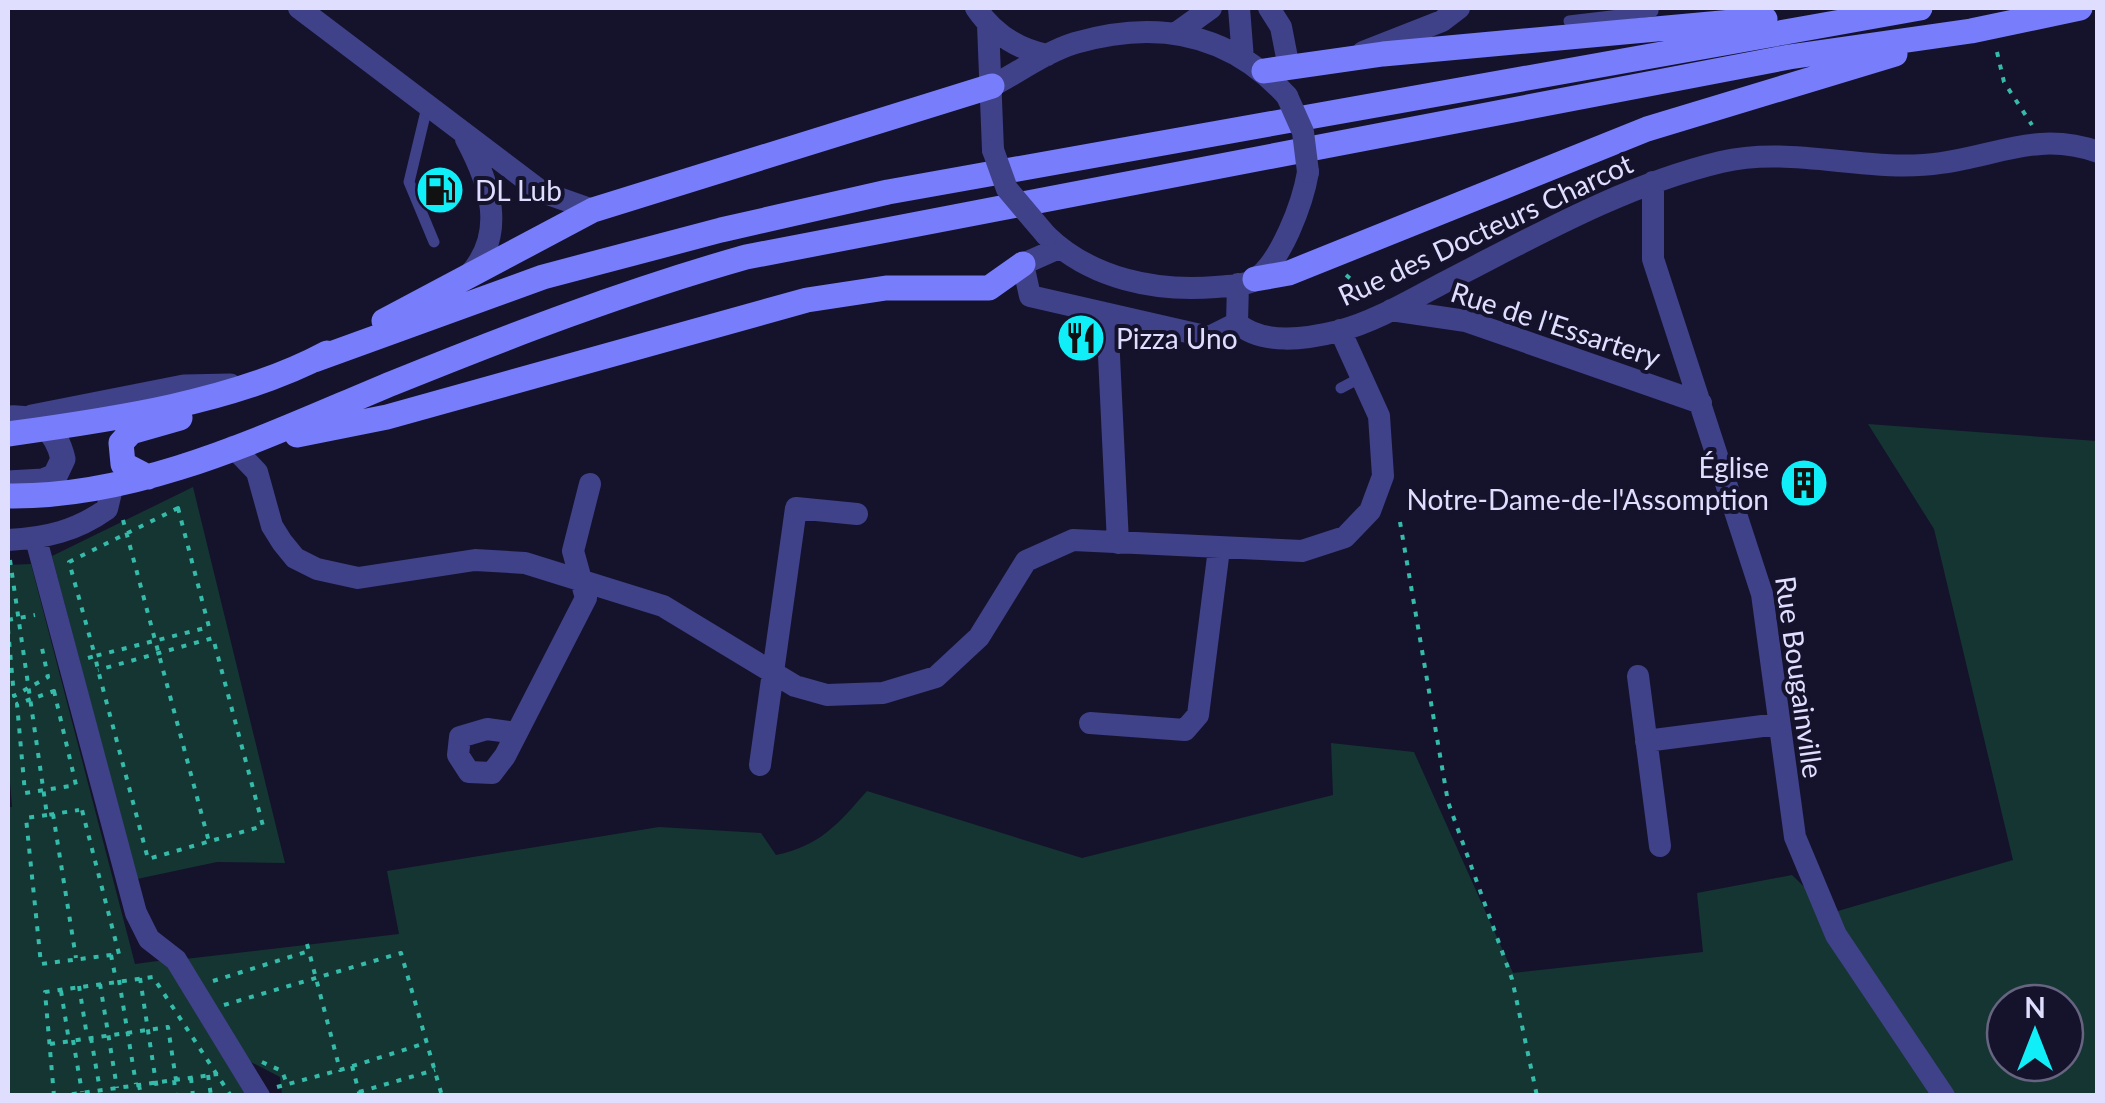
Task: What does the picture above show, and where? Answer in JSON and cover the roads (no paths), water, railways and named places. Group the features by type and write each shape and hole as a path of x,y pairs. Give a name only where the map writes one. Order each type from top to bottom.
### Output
{"main road":[{"path":"1266,66 1890,8"},
{"path":"8,434 29,421 250,386 543,277 869,196 1920,8"},
{"path":"1246,282 1322,260 1647,129 1972,32 2080,8"},
{"path":"8,496 110,496 148,477 610,300 746,257 1789,57 1972,32"},
{"path":"148,477 123,464 121,443 131,432 255,396 593,210 992,86"},
{"path":"233,447 387,417 807,300 886,288 990,288 1023,264"}],"street":[{"path":"299,8 542,192 593,210"},
{"path":"1175,34 1211,8"},
{"path":"1239,8 1303,132 1308,172 1303,204 1288,235 1246,282 1244,329"},
{"path":"1266,66 1282,27 1268,8"},
{"path":"1346,59 1441,12"},
{"path":"982,16 1028,51 1047,54"},
{"path":"982,16 992,86 993,150 1007,188 1053,242 1112,276 1171,290 1246,282"},
{"path":"992,86 1047,54 1102,37 1175,34 1216,41 1266,66"},
{"path":"464,136 487,179 493,218 483,260 465,279"},
{"name":"Rue des Docteurs Charcot","path":"1023,264 1030,296 1209,337 1244,329 1271,338 1340,330 1388,311 1653,182 1748,158 1939,164 2059,141 2098,152"},
{"name":"Rue Bougainville","path":"1653,182 1653,259 1762,594 1795,836 1824,911 1875,1000 1944,1096"},
{"path":"1023,264 1053,242"},
{"name":"Rue de l'Essartery","path":"1388,311 1466,321 1700,403"},
{"path":"1107,314 1118,543"},
{"path":"233,447 257,472 272,526 282,542 295,558 318,569 358,578 475,560 525,563 579,576 664,606 795,686 828,695 883,693 936,678 978,636 1026,561 1073,540 1302,550 1345,537 1370,511 1382,476 1378,416 1352,383 1340,330"},
{"path":"8,483 43,481 62,467 60,448 29,421"},
{"path":"516,733 586,598 573,550 590,484"},
{"path":"8,543 64,532 110,496"},
{"path":"760,764 796,508 857,514"},
{"path":"36,539 126,883 148,938 176,960 258,1094"},
{"path":"1090,723 1186,730 1198,715 1219,549"},
{"path":"1638,676 1660,846"},
{"path":"1646,741 1778,724"}],"lane":[{"path":"1569,20 1652,12 1653,8"},
{"path":"427,107 410,182 434,242"}],"place":[{"name":"DL Lub","path":"440,190"},
{"name":"Pizza Uno","path":"1081,338"},
{"name":"Église Notre-Dame-de-l'Assomption","path":"1804,483"}]}
